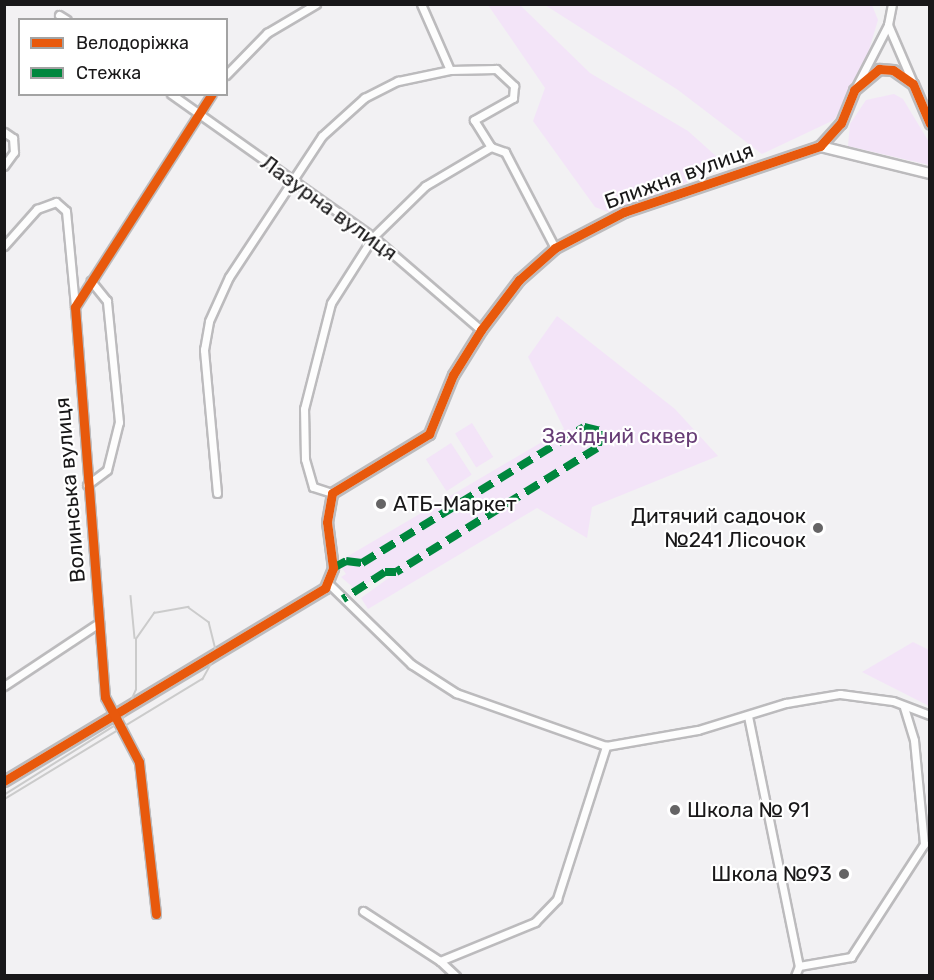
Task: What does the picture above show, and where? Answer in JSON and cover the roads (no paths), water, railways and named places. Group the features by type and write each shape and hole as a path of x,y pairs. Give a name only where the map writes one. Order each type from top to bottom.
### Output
{"street":[{"path":"228,73 267,33 316,4"},
{"path":"421,4 450,70"},
{"name":"Ближня вулиця","path":"332,493 429,434 453,375 481,330 519,280 555,248 624,212 820,146 841,123 888,25 892,4"},
{"path":"59,15 64,18"},
{"path":"888,25 930,124"},
{"name":"Ближня вулиця","path":"855,90 884,68 913,84"},
{"path":"217,493 204,350 209,321 229,277 289,179 322,136 364,98 398,81 450,70 496,69 514,86 513,98 474,120 491,147 505,152 555,248"},
{"name":"Лазурна вулиця","path":"174,96 373,237 481,330"},
{"path":"75,307 211,96"},
{"path":"4,132 14,138 14,152 4,166"},
{"path":"820,146 930,173"},
{"path":"4,781 329,584 333,568 327,504 332,493 313,487 305,459 304,409 331,303 373,237 425,186 491,147"},
{"name":"Волинська вулиця","path":"4,246 37,209 56,202 66,211 105,697 139,762 156,914"},
{"path":"87,485 107,470 119,422 107,301 91,281"},
{"path":"329,584 392,648 449,689 492,709 606,746 840,694 904,706 930,715"},
{"path":"4,686 99,623"},
{"path":"799,966 851,957 924,844 914,740 904,706"},
{"path":"748,716 799,966 795,975"},
{"path":"440,960 535,922 555,905 606,746"},
{"path":"363,911 440,960 456,975"}],"tram line":[{"path":"131,596 135,638"},
{"path":"4,795 122,721 136,690 136,639 154,613 188,607 209,622 217,654 203,679 4,800"}],"place":[{"name":"АТБ-Маркет","path":"381,504"},
{"name":"Дитячий садочок №241 Лісочок","path":"818,528"},
{"name":"Школа № 91","path":"675,810"},
{"name":"Школа №93","path":"844,874"}],"park label":[{"name":"Західний сквер","path":"620,436"}]}
